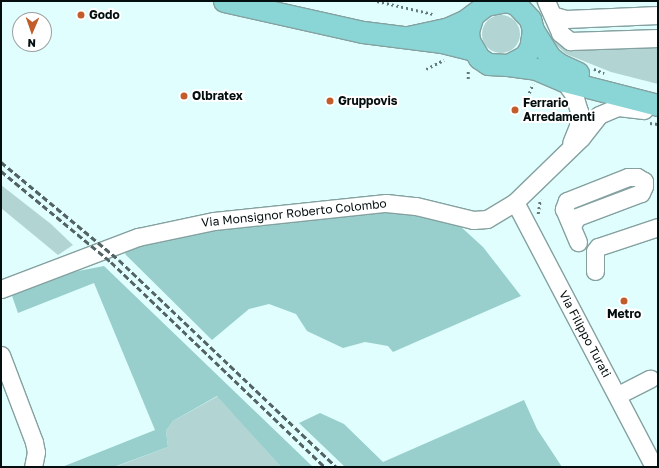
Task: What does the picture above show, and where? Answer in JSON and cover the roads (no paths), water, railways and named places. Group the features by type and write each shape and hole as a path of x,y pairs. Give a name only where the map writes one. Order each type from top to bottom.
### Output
{"main road":[{"path":"224,1 363,32 408,37 472,50 488,64 536,70 564,81 658,105"},
{"path":"408,37 446,29 476,9 495,1 506,1 520,6 530,19 533,30 546,53 564,67 602,81 658,95"},
{"path":"472,50 468,31 476,9"},
{"path":"508,66 525,56 533,39 533,30"}],"street":[{"path":"278,1 292,16"},
{"path":"546,1 562,17 563,38 573,42 658,38"},
{"path":"562,17 658,14"},
{"name":"Via Monsignor Roberto Colombo","path":"564,81 574,95 580,111 578,126 569,148"},
{"name":"Via Monsignor Roberto Colombo","path":"1,289 138,236 194,224 386,203 409,205 482,220 494,217 515,202 581,138 597,117 607,110 627,106 658,114"},
{"name":"Via Filippo Turati","path":"515,202 618,395 654,467"},
{"path":"572,226 578,242"},
{"path":"595,271 595,250 598,247 658,227"},
{"path":"1,355 34,442 36,452 32,467"},
{"path":"618,395 650,379"}],"railway":[{"path":"1,162 119,260 336,467"},
{"path":"1,171 111,262 325,467"}],"place":[{"name":"Godo","path":"81,15"},
{"name":"Olbratex","path":"184,96"},
{"name":"Gruppovis","path":"330,101"},
{"name":"Ferrario Arredamenti","path":"515,110"},
{"name":"Metro","path":"624,301"}]}
